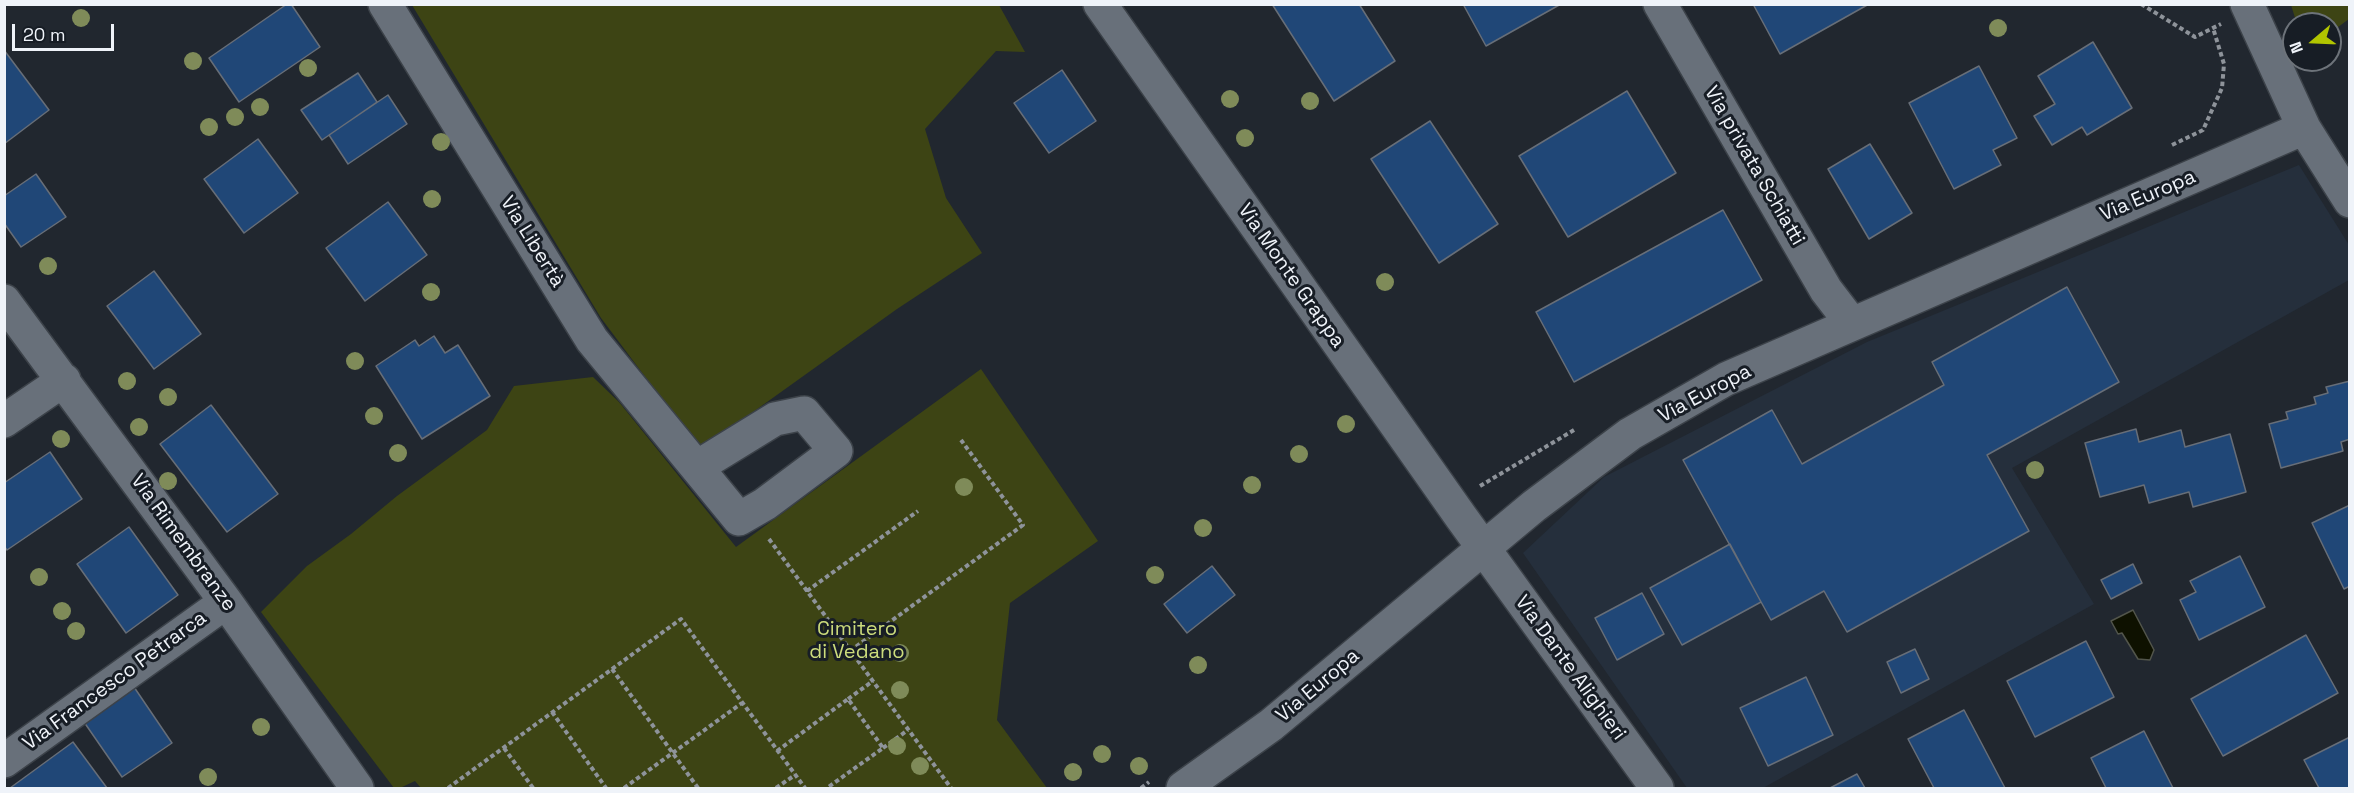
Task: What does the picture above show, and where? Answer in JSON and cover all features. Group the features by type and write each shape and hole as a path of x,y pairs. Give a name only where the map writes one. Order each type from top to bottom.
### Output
{"street":[{"name":"Via Libertà","path":"385,4 592,340 697,467"},
{"name":"Via Monte Grappa","path":"1100,4 1484,548"},
{"name":"Via privata Schiatti","path":"1660,4 1826,290 1852,324"},
{"path":"2247,4 2304,128 2349,201"},
{"name":"Via Europa","path":"1183,789 1271,725 1534,506 1630,434 1726,379 2304,128"},
{"name":"Via Rimembranze","path":"4,301 226,602 357,789"},
{"path":"4,421 64,380"},
{"name":"Via Dante Alighieri","path":"1484,548 1657,789"},
{"name":"Via Francesco Petrarca","path":"4,760 226,602"}],"path":[{"path":"2141,4 2195,37 2213,28"},
{"path":"850,651 1023,525 962,440"},
{"path":"807,591 918,511"},
{"path":"769,539 951,789"},
{"path":"448,789 681,619 805,789"},
{"path":"612,669 698,789"},
{"path":"777,751 873,681"},
{"path":"848,699 883,748"},
{"path":"624,789 742,703"},
{"path":"552,712 606,789"},
{"path":"827,789 908,729"},
{"path":"504,748 533,789"},
{"path":"776,789 795,775"}],"shaded area":[{"path":"2299,165 2349,245 2349,280 2012,468 2094,604 1763,788 1687,788 1523,553 1604,477 1867,342"},
{"path":"2133,610 2154,650 2150,660 2138,659 2122,633 2118,634 2111,621"}],"green space":[{"path":"412,5 999,5 1025,52 996,51 925,129 946,198 982,253 897,309 700,450 601,318"},
{"path":"2291,5 2349,5 2349,19 2342,24 2342,12 2293,12"},
{"name":"Cimitero di Vedano","path":"981,369 1098,541 1010,603 997,720 1047,788 421,788 415,781 400,788 394,788 261,612 307,566 487,430 514,386 593,377 619,402 736,547"}],"building":[{"path":"287,4 291,4 320,47 239,102 209,58"},
{"path":"1272,4 1359,4 1395,61 1334,101"},
{"path":"1463,4 1561,4 1486,46"},
{"path":"1753,4 1869,4 1780,54"},
{"path":"2093,42 2132,108 2087,135 2082,127 2052,145 2034,116 2055,104 2038,76"},
{"path":"4,50 49,110 4,144"},
{"path":"1979,66 2017,138 1993,150 2001,165 1954,189 1909,103"},
{"path":"1062,70 1096,121 1049,153 1014,103"},
{"path":"358,73 377,102 322,140 301,110"},
{"path":"1627,91 1676,173 1568,237 1519,156"},
{"path":"388,95 407,124 348,164 329,135"},
{"path":"1430,121 1498,224 1439,263 1371,159"},
{"path":"258,139 298,193 244,233 204,179"},
{"path":"1870,144 1912,213 1869,239 1828,169"},
{"path":"36,174 66,217 21,247 4,223 4,196"},
{"path":"388,202 427,255 365,301 326,248"},
{"path":"1723,210 1762,280 1574,382 1536,312"},
{"path":"154,271 201,334 154,369 107,306"},
{"path":"2067,287 2119,382 1987,455 2029,531 1847,632 1824,591 1771,620 1683,460 1772,410 1802,464 1944,385 1932,362"},
{"path":"434,336 445,353 458,345 490,396 422,439 376,366 415,340 419,346"},
{"path":"2350,381 2350,439 2341,442 2343,451 2281,468 2269,424 2288,419 2286,412 2316,404 2314,397 2328,393 2326,387"},
{"path":"211,405 278,494 227,532 160,444"},
{"path":"2136,429 2139,442 2181,430 2185,447 2230,434 2246,492 2193,507 2189,492 2149,503 2144,485 2100,497 2085,443"},
{"path":"50,452 82,499 7,550 4,546 4,483"},
{"path":"2350,505 2350,586 2344,589 2312,523"},
{"path":"129,527 178,595 126,633 77,564"},
{"path":"1730,544 1761,602 1682,645 1650,588"},
{"path":"2240,556 2265,607 2199,640 2180,600 2196,592 2190,581"},
{"path":"2133,564 2142,583 2111,599 2101,580"},
{"path":"1212,566 1235,595 1187,633 1164,604"},
{"path":"1642,593 1664,634 1617,660 1595,618"},
{"path":"2306,635 2338,693 2223,756 2191,699"},
{"path":"2086,641 2114,697 2035,737 2007,681"},
{"path":"1915,649 1929,679 1901,693 1887,662"},
{"path":"1806,677 1833,735 1768,766 1740,708"},
{"path":"134,687 172,743 122,777 84,722"},
{"path":"1964,710 2005,788 1934,788 1908,739"},
{"path":"2144,731 2173,788 2106,788 2091,758"},
{"path":"2350,737 2350,788 2319,788 2304,760"},
{"path":"73,742 107,788 10,788"},
{"path":"1857,774 1865,788 1830,788"}]}
